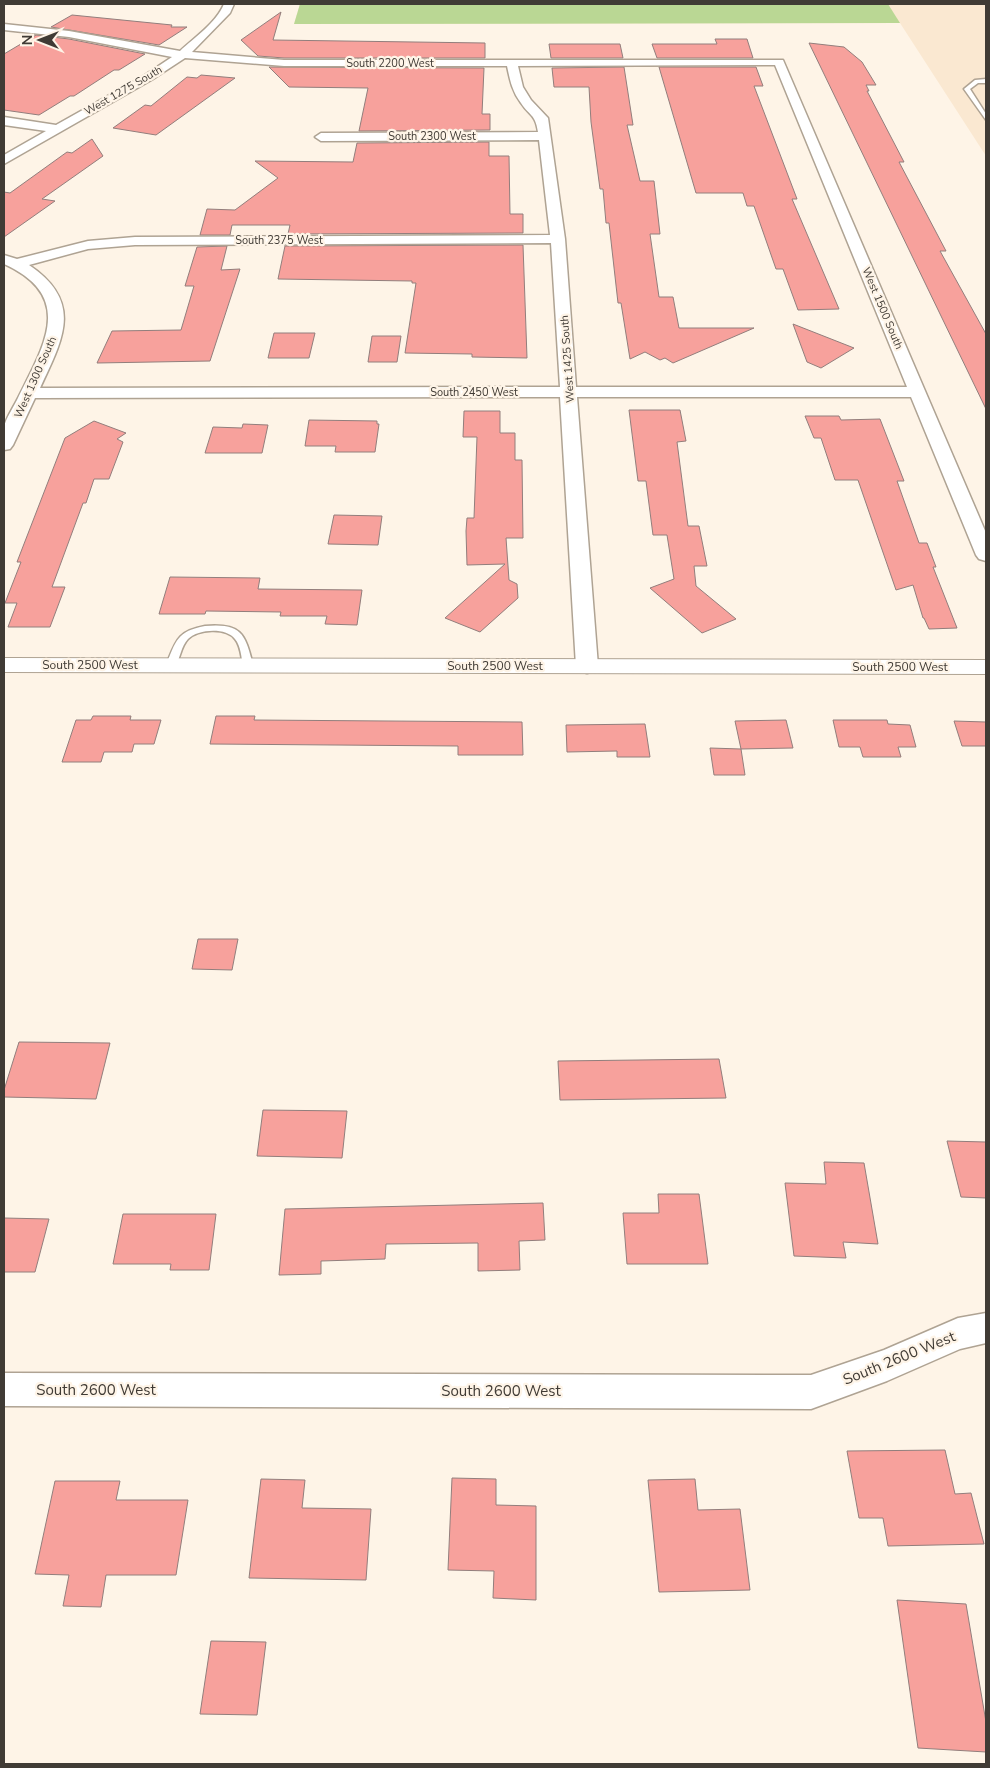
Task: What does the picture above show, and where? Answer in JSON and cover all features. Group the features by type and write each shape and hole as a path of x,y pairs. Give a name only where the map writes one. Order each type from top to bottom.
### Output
{"street":[{"name":"West 1275 South","path":"4,160 150,77 182,55 207,32 226,11 229,4"},
{"name":"South 2200 West","path":"4,28 69,34 143,50 182,55 284,63 779,62"},
{"name":"West 1425 South","path":"512,62 516,87 526,102 542,118 558,239 570,392 587,666"},
{"name":"West 1500 South","path":"779,62 986,555"},
{"path":"4,120 57,129"},
{"name":"South 2300 West","path":"321,137 544,136"},
{"name":"South 2375 West","path":"10,261 88,244 135,241 558,239"},
{"name":"West 1300 South","path":"4,445 53,341 58,312 46,284 10,261"},
{"name":"South 2450 West","path":"28,393 919,392"},
{"name":"South 2500 West","path":"4,665 986,667"},
{"name":"South 2600 West","path":"4,1390 811,1392 887,1365 958,1334 986,1328"}],"lane":[{"path":"986,81 977,81 967,88 986,118"},
{"path":"171,666 178,645 184,638 198,630 210,629 229,631 241,639 248,666"}],"shaded area":[{"path":"300,4 986,4 986,156 900,23 294,24"}],"green space":[{"path":"300,4 888,4 900,23 294,24"}],"building":[{"path":"281,12 273,40 485,43 485,58 284,58 258,56 241,40"},
{"path":"72,15 172,25 171,27 187,27 159,45 51,27"},
{"path":"36,35 69,39 145,54 119,70 114,70 74,96 70,96 39,115 4,110 4,54"},
{"path":"715,39 747,39 753,58 657,58 652,44 717,44"},
{"path":"809,43 844,47 862,62 876,85 866,85 869,91 867,91 904,162 899,162 946,251 940,251 986,334 986,409"},
{"path":"549,44 620,44 623,58 551,58"},
{"path":"269,67 484,68 482,114 490,114 490,130 359,131 368,88 289,87"},
{"path":"624,67 633,125 627,125 640,181 654,181 660,234 650,234 659,297 673,297 679,328 754,328 673,363 665,358 660,360 645,352 630,359 621,303 618,303 609,223 606,223 603,189 600,189 591,122 589,87 554,87 552,68"},
{"path":"659,67 756,67 763,86 754,86 797,199 792,199 839,309 798,310 783,269 776,269 754,206 747,206 743,193 696,193"},
{"path":"201,75 235,78 156,135 113,128 145,105 151,106 187,77 197,78"},
{"path":"92,139 103,156 42,199 55,201 4,237 4,192 10,193 67,152 72,153"},
{"path":"489,142 489,156 509,156 510,214 523,214 523,233 288,234 290,225 232,225 230,235 200,235 207,209 235,210 278,178 255,161 353,162 357,143"},
{"path":"523,245 527,358 472,357 472,354 405,353 416,283 412,283 412,281 278,279 285,246"},
{"path":"227,246 221,270 240,269 210,361 97,363 112,331 181,330 194,286 185,286 197,247"},
{"path":"793,324 854,348 821,368 807,362"},
{"path":"274,333 315,333 309,358 268,358"},
{"path":"372,336 401,336 397,362 368,362"},
{"path":"629,410 680,410 686,441 677,442 688,526 699,526 707,566 694,566 696,586 736,619 702,633 650,588 674,579 667,535 653,535 646,481 638,481"},
{"path":"464,411 500,411 500,433 515,433 515,460 522,460 523,538 506,538 509,580 517,584 518,598 480,632 445,618 505,564 467,565 467,518 474,518 477,437 463,437"},
{"path":"805,416 839,416 841,420 880,419 904,481 897,481 919,543 927,543 936,567 933,567 957,628 929,629 923,618 913,585 896,590 858,480 835,480 821,438 814,438"},
{"path":"309,420 377,421 377,424 379,424 375,452 335,452 336,446 305,446"},
{"path":"94,421 126,433 117,439 123,442 109,479 94,479 86,503 83,503 52,587 65,587 50,627 8,627 17,603 5,603 21,562 17,562 65,438"},
{"path":"243,424 268,425 262,453 205,453 213,427 242,428"},
{"path":"334,515 382,516 378,545 328,544"},
{"path":"170,577 260,578 258,589 362,590 357,625 325,624 327,616 280,616 281,612 206,611 205,614 159,614"},
{"path":"93,716 131,716 130,720 161,720 154,744 134,744 132,752 104,752 101,762 62,762 76,720 91,720"},
{"path":"216,716 255,716 254,720 522,722 523,755 458,755 458,746 210,744"},
{"path":"786,720 793,748 741,749 735,721"},
{"path":"833,720 887,720 888,724 910,725 916,747 898,747 901,757 863,757 860,747 839,747"},
{"path":"954,721 986,722 986,746 962,746"},
{"path":"645,724 650,757 617,757 617,751 567,752 566,725"},
{"path":"710,748 741,749 745,775 714,775"},
{"path":"198,939 238,939 232,970 192,969"},
{"path":"19,1042 110,1043 96,1099 4,1097 4,1090"},
{"path":"719,1059 726,1098 560,1100 558,1061"},
{"path":"263,1110 347,1111 342,1158 257,1156"},
{"path":"947,1141 986,1142 986,1198 961,1197"},
{"path":"824,1162 864,1163 878,1244 843,1242 846,1258 794,1256 785,1183 826,1184"},
{"path":"658,1194 699,1194 708,1264 627,1264 623,1213 659,1213"},
{"path":"543,1203 545,1240 519,1241 520,1270 478,1271 478,1243 386,1244 385,1259 321,1261 321,1274 279,1275 285,1209"},
{"path":"123,1214 216,1214 209,1270 170,1270 171,1264 113,1264"},
{"path":"4,1218 49,1219 35,1272 4,1272"},
{"path":"945,1450 955,1494 971,1493 984,1544 888,1546 883,1518 859,1518 847,1451"},
{"path":"452,1478 496,1479 496,1505 536,1506 536,1600 493,1598 494,1571 448,1570"},
{"path":"261,1479 305,1480 302,1508 371,1509 366,1580 249,1578"},
{"path":"695,1479 698,1510 740,1509 750,1590 659,1592 648,1480"},
{"path":"55,1481 120,1481 116,1500 188,1500 176,1575 106,1575 101,1607 63,1606 69,1575 35,1574"},
{"path":"897,1600 966,1604 986,1722 986,1752 918,1748"},
{"path":"211,1641 266,1642 257,1715 200,1714"}]}
